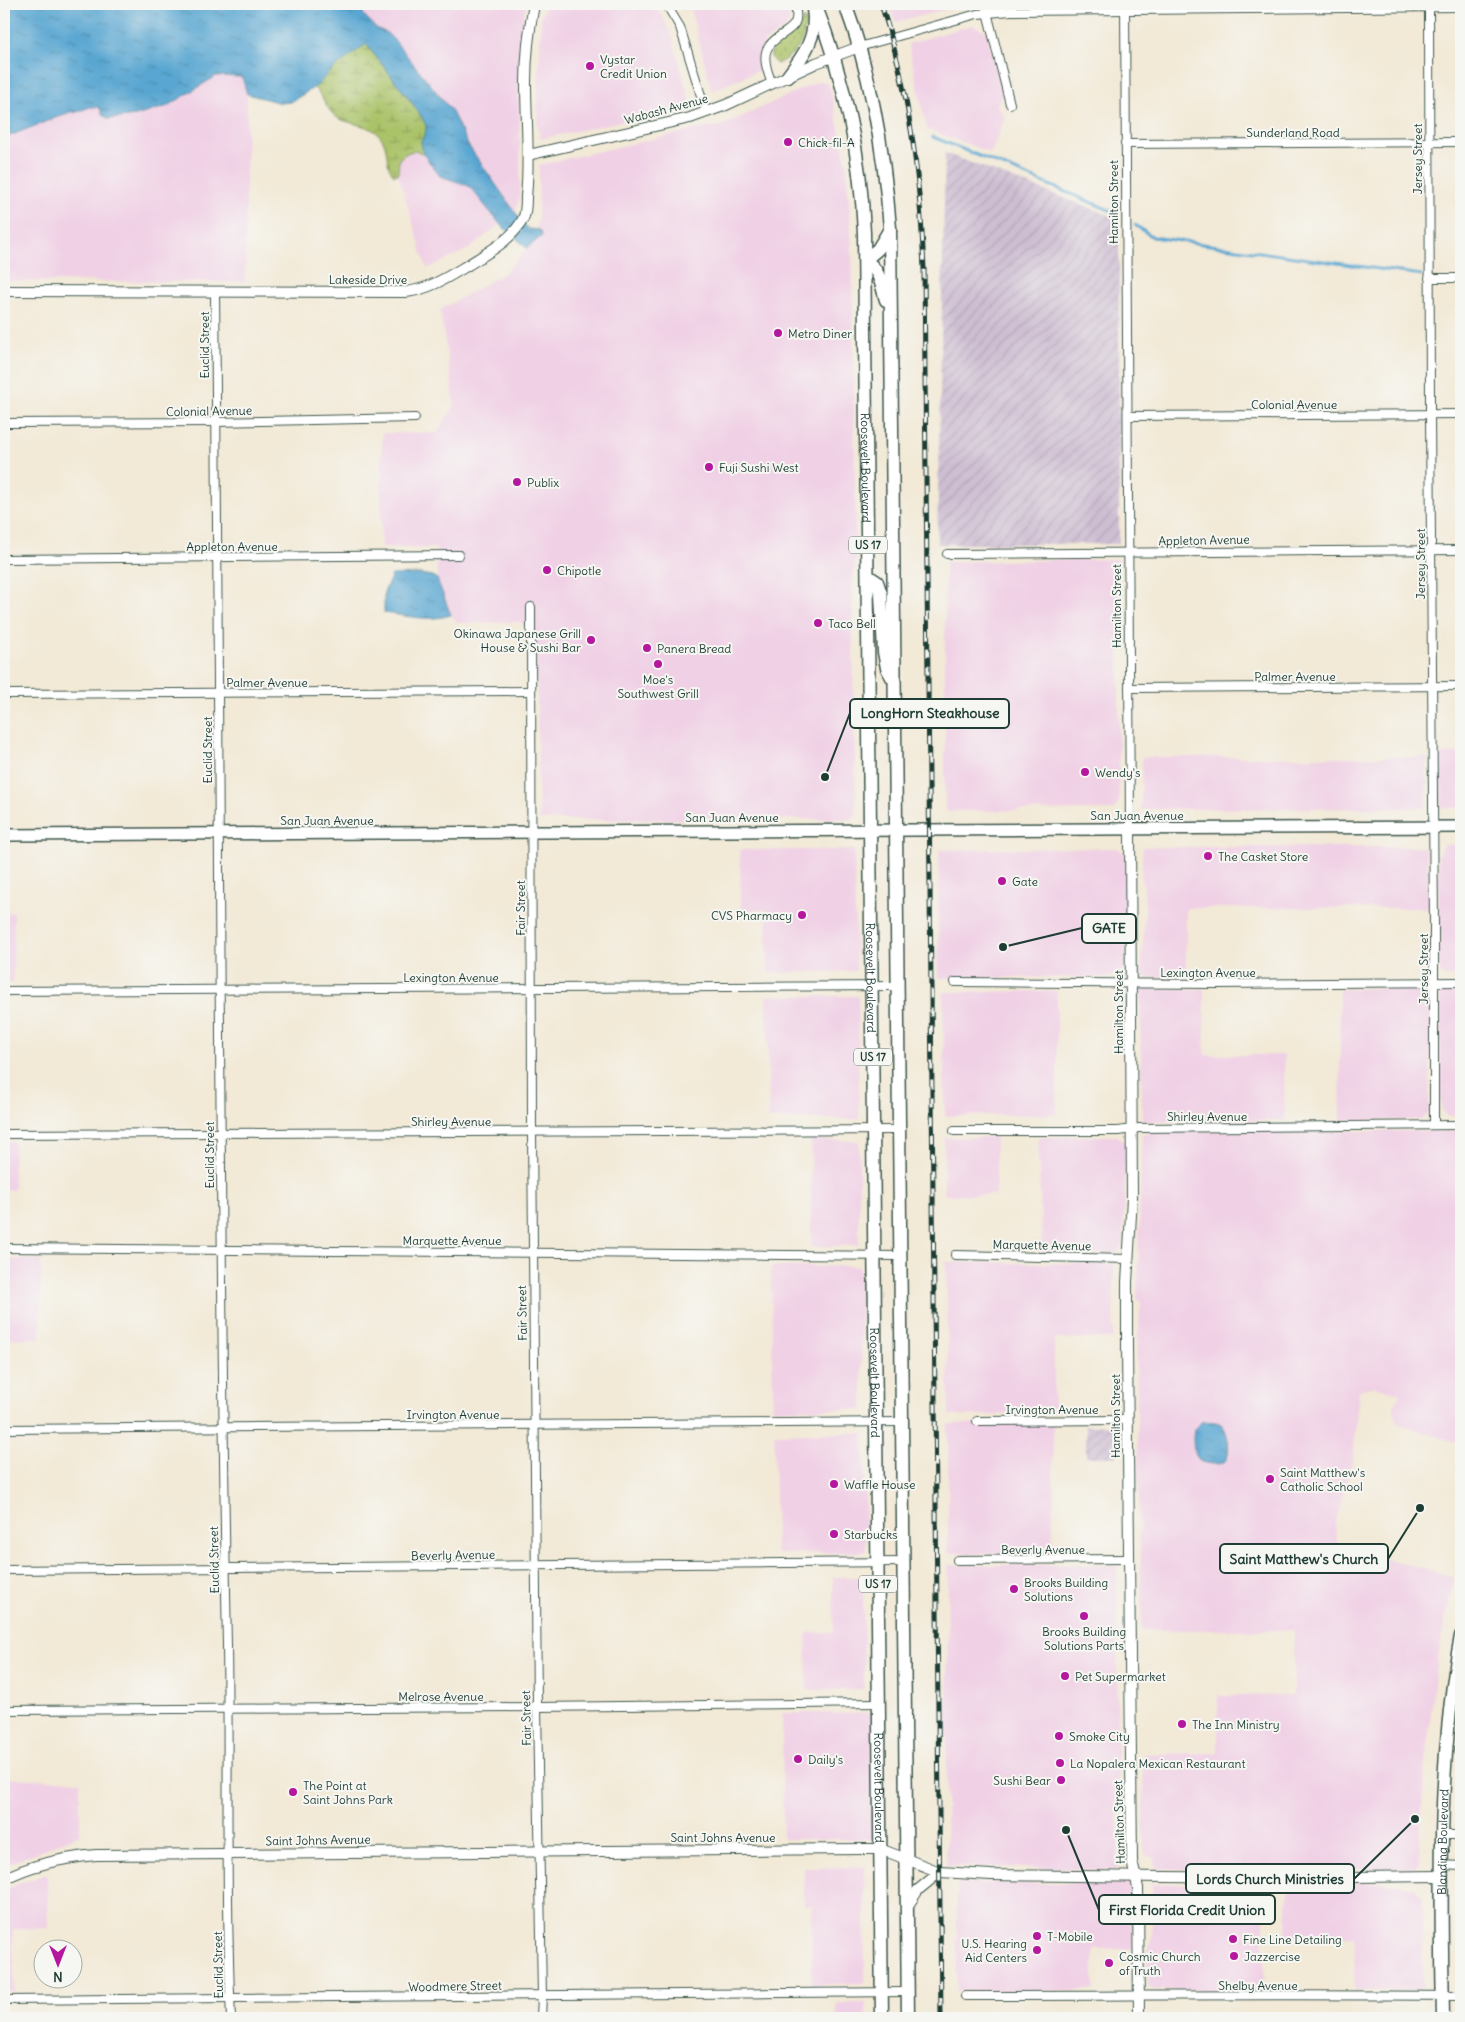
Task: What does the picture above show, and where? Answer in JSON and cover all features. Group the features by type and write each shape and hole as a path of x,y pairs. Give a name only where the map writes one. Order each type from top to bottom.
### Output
{"main road":[{"name":"Roosevelt Boulevard","path":"814,4 834,56 844,93 861,187 865,260 882,2018"},
{"path":"788,76 802,58 814,32 814,4"},
{"name":"Roosevelt Boulevard","path":"845,4 859,47 880,134 890,228 908,2018"},
{"path":"890,228 878,249 865,260 873,265 878,273 890,318"},
{"path":"868,576 877,582 881,594 886,668 894,682"},
{"name":"San Juan Avenue","path":"4,835 1461,827"},
{"name":"Blanding Boulevard","path":"1443,2018 1441,1870 1446,1742 1456,1700 1461,1636"}],"street":[{"name":"Lakeside Drive","path":"4,291 419,291 434,285 484,255 510,235 525,215 528,184 527,53 529,27 534,4"},
{"path":"666,4 680,27 706,112"},
{"path":"772,84 767,71 765,55 768,46 793,28 797,20 794,4"},
{"path":"985,4 1010,104"},
{"path":"859,47 988,12 1125,7 1429,5 1461,7"},
{"name":"Jersey Street","path":"1429,5 1428,142 1434,1125"},
{"name":"Hamilton Street","path":"1125,7 1132,1129 1132,1198 1128,1259 1127,1420 1132,1860 1138,1888 1139,2018"},
{"name":"Wabash Avenue","path":"528,155 690,118 859,47"},
{"name":"Sunderland Road","path":"1125,144 1461,142"},
{"path":"1429,278 1461,278"},
{"name":"Euclid Street","path":"215,291 220,1250 231,2018"},
{"name":"Colonial Avenue","path":"1128,416 1461,414"},
{"name":"Colonial Avenue","path":"4,422 216,422 415,418"},
{"name":"Appleton Avenue","path":"947,554 1461,550"},
{"name":"Appleton Avenue","path":"4,559 460,555"},
{"name":"Fair Street","path":"531,607 532,1132 541,2018"},
{"name":"Palmer Avenue","path":"1129,688 1461,686"},
{"name":"Palmer Avenue","path":"4,694 530,691"},
{"name":"Lexington Avenue","path":"955,982 1215,984 1461,982"},
{"name":"Lexington Avenue","path":"4,991 898,986"},
{"name":"Shirley Avenue","path":"954,1131 1118,1131 1132,1129 1461,1125"},
{"name":"Shirley Avenue","path":"4,1134 899,1130"},
{"name":"Marquette Avenue","path":"4,1248 900,1256"},
{"name":"Marquette Avenue","path":"955,1255 1128,1259"},
{"name":"Irvington Avenue","path":"977,1420 1127,1420"},
{"name":"Irvington Avenue","path":"4,1429 902,1422"},
{"name":"Beverly Avenue","path":"957,1560 1128,1559"},
{"name":"Beverly Avenue","path":"4,1570 903,1562"},
{"name":"Melrose Avenue","path":"4,1710 879,1703"},
{"path":"1442,1835 1461,1835"},
{"name":"Saint Johns Avenue","path":"4,1880 38,1865 69,1857 228,1853 880,1849 940,1872 1002,1875 1255,1878 1441,1870 1461,1866"},
{"path":"906,1907 918,1890 940,1872"},
{"name":"Woodmere Street","path":"4,2000 907,1992"},
{"name":"Shelby Avenue","path":"965,1996 1139,1994 1255,1997 1461,1996"}],"shaded area":[{"path":"365,4 526,4 519,38 520,197 515,212 468,145 451,110 387,33 376,28 363,14"},
{"path":"546,4 648,4 661,14 672,37 691,106 540,139 537,124 541,17"},
{"path":"686,4 784,4 790,18 786,28 764,42 762,69 712,91 691,11"},
{"path":"889,4 968,4 895,22"},
{"path":"972,25 986,31 1004,91 997,105 1005,118 991,153 927,129 908,44"},
{"path":"216,76 242,77 247,94 245,282 4,281 4,138 73,111 75,113 90,107 99,107 103,115 168,106"},
{"path":"819,81 826,82 831,90 846,163 852,243 856,554 852,590 856,815 850,819 539,820 536,634 520,622 458,623 451,615 437,579 436,548 381,547 382,433 437,433 455,405 440,310 506,272 525,251 535,236 538,220 539,165 697,129 721,126"},
{"path":"415,150 423,154 440,176 469,186 500,224 469,249 427,269 398,174 399,159"},
{"path":"945,153 1119,219 1119,544 937,544"},
{"path":"1119,559 1119,801 1114,810 945,811 945,562"},
{"path":"4,703 6,703 6,815 4,815"},
{"path":"1461,753 1461,808 1442,808 1439,799 1439,754"},
{"path":"1142,757 1427,757 1426,808 1141,809"},
{"path":"1443,845 1461,845 1461,976 1445,976 1440,973 1438,856"},
{"path":"1143,847 1423,847 1427,852 1429,908 1186,908 1186,978 1145,978 1141,974 1145,909 1144,885 1141,881"},
{"path":"1117,848 1125,853 1125,964 1120,973 1110,977 938,978 939,850"},
{"path":"740,850 854,850 856,971 768,973 767,910 741,910"},
{"path":"4,854 7,913 14,912 13,983 4,983"},
{"path":"1424,987 1431,1000 1429,1112 1421,1120 1341,1120 1339,989"},
{"path":"1445,987 1461,987 1461,1116 1446,1116 1441,1109 1440,992"},
{"path":"1144,989 1204,989 1205,1055 1284,1055 1285,1120 1145,1122 1142,1119 1140,992"},
{"path":"1057,991 1057,1114 945,1116 943,992"},
{"path":"767,996 858,996 859,1119 769,1119"},
{"path":"4,1064 10,1064 10,1124 4,1125"},
{"path":"1159,1131 1461,1131 1461,1444 1396,1423 1394,1406 1400,1393 1374,1386 1359,1390 1353,1459 1335,1524 1336,1540 1344,1548 1454,1577 1435,1672 1422,1802 1419,1863 1413,1868 1155,1869 1155,1858 1144,1856 1143,1754 1218,1753 1218,1695 1294,1696 1294,1630 1142,1630 1136,1361 1141,1302 1137,1299 1142,1134"},
{"path":"1118,1136 1126,1144 1123,1243 1119,1252 1112,1254 1042,1253 1038,1137"},
{"path":"996,1137 996,1195 944,1195 944,1138"},
{"path":"811,1140 859,1141 859,1245 811,1247"},
{"path":"4,1142 14,1142 14,1190 4,1190"},
{"path":"4,1259 41,1260 40,1338 4,1339"},
{"path":"946,1262 1114,1264 1113,1338 1054,1339 1054,1413 949,1416"},
{"path":"859,1266 863,1409 773,1409 771,1267"},
{"path":"1053,1423 1053,1555 948,1553 948,1424"},
{"path":"1115,1425 1116,1457 1086,1457 1086,1426"},
{"path":"864,1433 866,1552 776,1554 774,1434"},
{"path":"948,1565 1117,1565 1118,1870 946,1866"},
{"path":"833,1577 863,1577 864,1689 807,1690 806,1633 834,1632"},
{"path":"782,1713 872,1713 873,1839 783,1839"},
{"path":"4,1778 80,1781 80,1834 4,1866"},
{"path":"865,1867 865,1983 812,1985 812,1905 804,1905 804,1868"},
{"path":"1461,1873 1461,1988 1459,1874"},
{"path":"47,1874 48,1928 13,1929 14,1992 4,1992 4,1892 15,1885"},
{"path":"1288,1882 1383,1883 1413,1886 1422,1895 1423,1986 1417,1990 1354,1991 1355,1936 1286,1936"},
{"path":"957,1883 1131,1883 1133,1949 1094,1949 1094,1990 957,1991"},
{"path":"1264,1883 1264,1990 1153,1990 1148,1987 1147,1950 1152,1937 1152,1884"},
{"path":"837,2003 866,2003 866,2018 837,2018"}],"green space":[{"path":"803,19 806,20 805,28 798,47 790,56 777,64 772,59 772,50 796,31"},
{"path":"366,44 409,99 426,126 426,132 421,141 423,154 415,150 407,153 399,159 398,174 394,175 389,166 385,145 380,136 371,129 338,118 330,111 321,95 314,88 328,73"}],"water":[{"path":"4,4 365,4 363,14 376,28 387,33 395,41 451,110 468,145 515,212 528,229 539,230 542,236 527,248 500,224 469,186 440,176 423,154 421,141 425,134 426,126 423,119 409,98 366,44 328,73 318,85 291,102 281,103 247,94 242,77 216,76 168,106 136,116 109,119 103,115 99,107 90,107 74,113 73,111 4,138"},
{"path":"420,574 437,579 451,615 426,618 384,613 384,592 392,575"},
{"path":"1203,1421 1219,1423 1225,1430 1229,1448 1226,1459 1222,1463 1201,1462 1196,1456 1193,1442 1194,1430"}],"waterway":[{"path":"933,137 1117,213"},
{"path":"1135,225 1153,237 1421,275"}],"railway":[{"path":"881,4 899,69 912,135 920,202 924,269 941,2018"}],"place":[{"name":"Vystar Credit Union","path":"590,66"},
{"name":"Chick-fil-A","path":"788,142"},
{"name":"Metro Diner","path":"778,333"},
{"name":"Fuji Sushi West","path":"709,467"},
{"name":"Publix","path":"517,482"},
{"name":"Chipotle","path":"547,570"},
{"name":"Taco Bell","path":"818,623"},
{"name":"Okinawa Japanese Grill House & Sushi Bar","path":"591,640"},
{"name":"Panera Bread","path":"647,648"},
{"name":"Moe's Southwest Grill","path":"658,664"},
{"name":"Wendy's","path":"1085,772"},
{"name":"LongHorn Steakhouse","path":"825,777"},
{"name":"The Casket Store","path":"1208,856"},
{"name":"Gate","path":"1002,881"},
{"name":"CVS Pharmacy","path":"802,915"},
{"name":"GATE","path":"1003,947"},
{"name":"Saint Matthew's Catholic School","path":"1270,1479"},
{"name":"Waffle House","path":"834,1484"},
{"name":"Saint Matthew's Church","path":"1420,1508"},
{"name":"Starbucks","path":"834,1534"},
{"name":"Brooks Building Solutions","path":"1014,1589"},
{"name":"Brooks Building Solutions Parts","path":"1084,1616"},
{"name":"Pet Supermarket","path":"1065,1676"},
{"name":"The Inn Ministry","path":"1182,1724"},
{"name":"Smoke City","path":"1059,1736"},
{"name":"Daily's","path":"798,1759"},
{"name":"La Nopalera Mexican Restaurant","path":"1060,1763"},
{"name":"Sushi Bear","path":"1061,1780"},
{"name":"The Point at Saint Johns Park","path":"293,1792"},
{"name":"Lords Church Ministries","path":"1415,1819"},
{"name":"First Florida Credit Union","path":"1066,1830"},
{"name":"T-Mobile","path":"1037,1936"},
{"name":"Fine Line Detailing","path":"1233,1939"},
{"name":"U.S. Hearing Aid Centers","path":"1037,1950"},
{"name":"Jazzercise","path":"1234,1956"},
{"name":"Cosmic Church of Truth","path":"1109,1963"}]}
